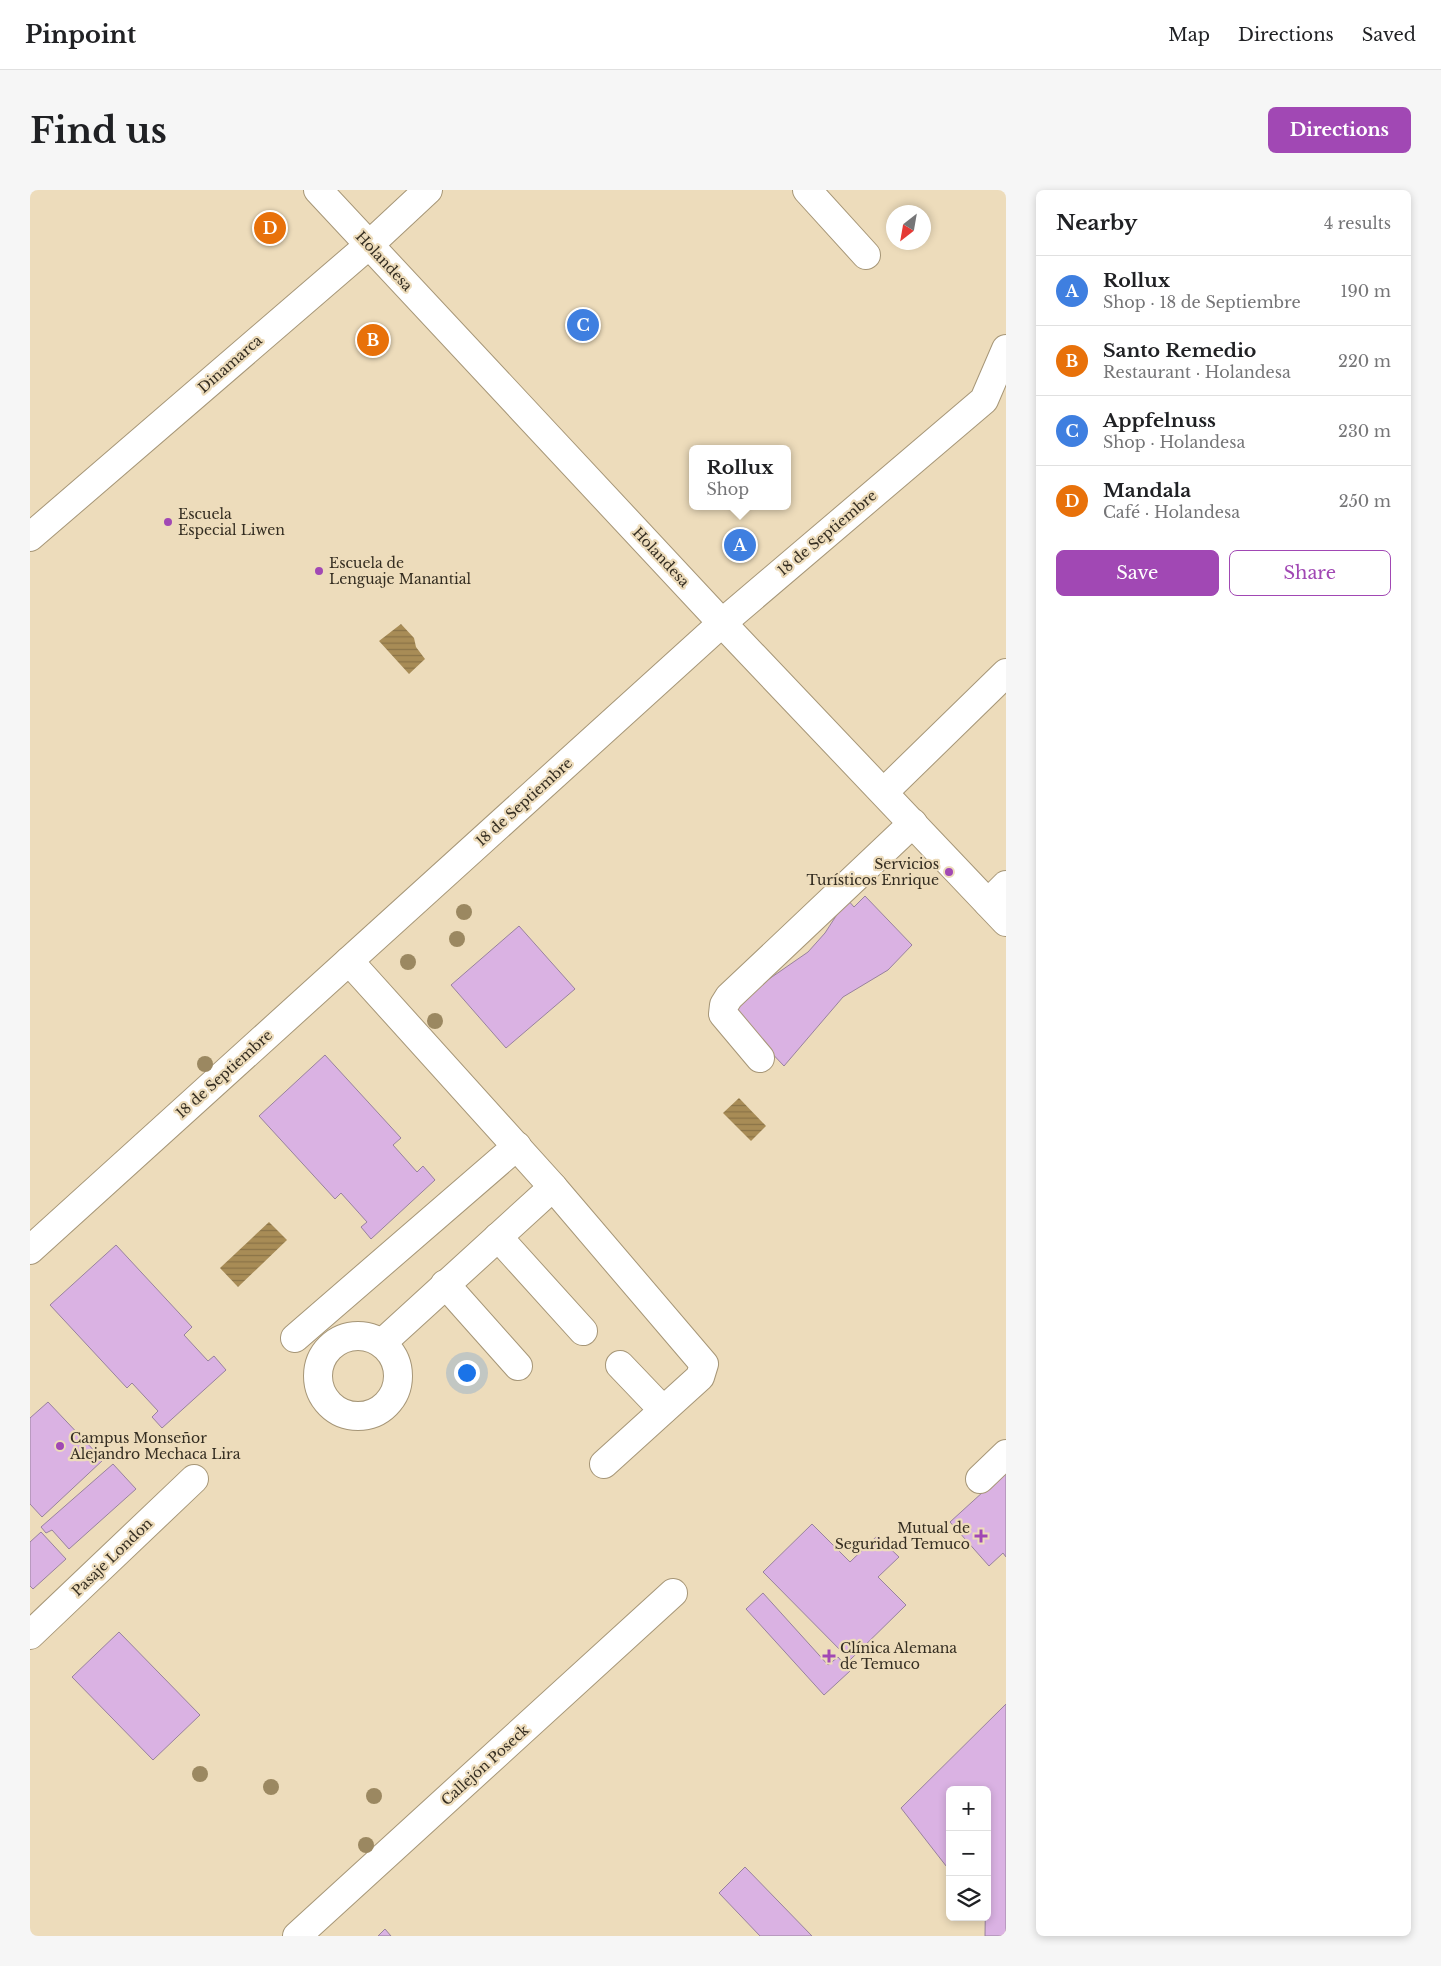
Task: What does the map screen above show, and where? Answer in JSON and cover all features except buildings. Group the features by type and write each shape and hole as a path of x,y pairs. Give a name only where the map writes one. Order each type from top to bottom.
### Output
{"street":[{"name":"Holandesa","path":"318,190 722,623 913,823 1000,904"},
{"name":"Dinamarca","path":"30,537 369,245 428,190"},
{"path":"807,190 866,255"},
{"name":"18 de Septiembre","path":"30,1250 722,623 984,400 1006,349"},
{"path":"884,792 1006,673"},
{"path":"760,1058 723,1014 724,1004 729,997 913,823"},
{"path":"349,961 517,1146 704,1364 700,1377 604,1464"},
{"path":"295,1338 517,1146"},
{"path":"382,1344 445,1284 553,1187"},
{"path":"498,1237 583,1331"},
{"path":"445,1284 518,1366"},
{"path":"620,1365 664,1410"},
{"path":"980,1479 1006,1454"},
{"name":"Pasaje London","path":"30,1635 194,1479"},
{"name":"Callejón Poseck","path":"300,1935 673,1593"}],"shaded area":[{"path":"401,624 414,638 416,647 425,659 409,674 379,641"},
{"path":"739,1098 766,1126 751,1141 723,1113"},
{"path":"269,1222 287,1240 238,1287 220,1268"}],"place":[{"name":"Mandala","path":"270,228"},
{"name":"Appfelnuss","path":"583,325"},
{"name":"Santo Remedio","path":"373,340"},
{"name":"Escuela Especial Liwen","path":"168,522"},
{"name":"Rollux","path":"740,545"},
{"name":"Escuela de Lenguaje Manantial","path":"319,571"},
{"name":"Servicios Turísticos Enrique","path":"949,872"},
{"name":"Campus Monseñor Alejandro Mechaca Lira","path":"60,1446"},
{"name":"Mutual de Seguridad Temuco","path":"981,1536"},
{"name":"Clínica Alemana de Temuco","path":"829,1656"}]}
